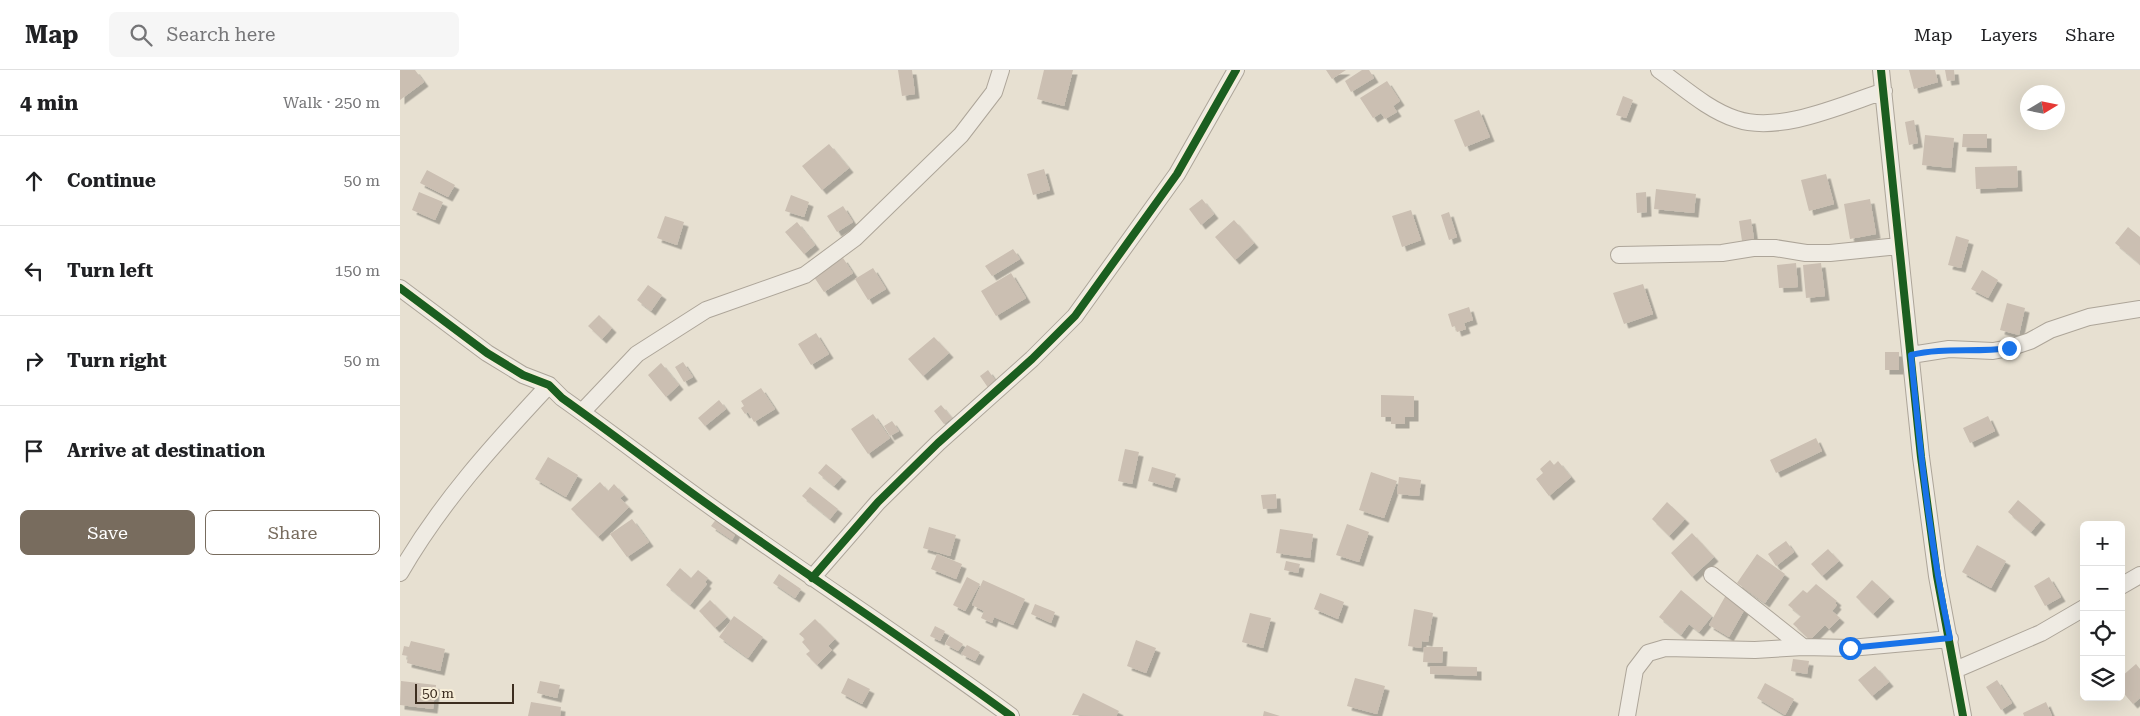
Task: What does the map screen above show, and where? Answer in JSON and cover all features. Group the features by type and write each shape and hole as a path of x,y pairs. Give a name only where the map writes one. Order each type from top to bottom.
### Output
{"street":[{"path":"582,412 637,354 706,310 805,275 855,238 962,135 994,92 1001,70"},
{"path":"812,578 878,502 938,443 1032,359 1074,316 1177,174 1236,70"},
{"path":"1659,70 1710,106 1736,119 1760,124 1817,113 1884,91"},
{"path":"1880,70 1884,91 1920,457 1937,576 1963,716"},
{"path":"1619,255 1722,253 1753,248 1774,248 1806,254 1899,246"},
{"path":"400,288 487,354 523,375 549,385 562,398 812,578 951,672 1011,716"},
{"path":"1911,355 1949,349 1992,351 2009,348 2089,316 2140,309"},
{"path":"400,573 451,495 488,450 549,385"},
{"path":"1712,575 1803,647"},
{"path":"2125,584 2140,575"},
{"path":"1955,670 2041,633 2080,610"},
{"path":"1627,716 1635,670 1648,653 1665,648 1755,650 1803,647 1850,648 1950,638"}],"building":[{"path":"400,70 415,70 424,82 400,100"},
{"path":"898,70 912,70 915,94 902,96"},
{"path":"1044,70 1073,70 1064,106 1037,99"},
{"path":"1326,70 1346,70 1332,79"},
{"path":"1362,70 1369,70 1374,78 1351,92 1345,81"},
{"path":"1909,70 1935,70 1938,82 1914,89"},
{"path":"1945,70 1954,70 1955,80 1947,81"},
{"path":"1387,81 1400,101 1393,106 1397,112 1385,119 1381,113 1373,118 1360,98"},
{"path":"1623,96 1633,100 1626,118 1616,115"},
{"path":"1479,110 1490,137 1465,147 1454,120"},
{"path":"1914,120 1918,143 1909,145 1905,122"},
{"path":"1963,134 1987,134 1987,148 1962,147"},
{"path":"1925,135 1954,138 1951,168 1922,165"},
{"path":"829,144 849,168 822,190 802,166"},
{"path":"2017,166 2018,187 1976,189 1975,167"},
{"path":"1044,169 1050,190 1033,195 1027,174"},
{"path":"427,170 455,185 448,197 420,183"},
{"path":"1826,174 1834,204 1809,211 1801,180"},
{"path":"1656,189 1696,194 1694,213 1654,209"},
{"path":"419,192 443,202 435,220 412,210"},
{"path":"1646,192 1647,212 1637,213 1636,193"},
{"path":"791,195 809,202 804,217 785,211"},
{"path":"1202,199 1214,214 1201,225 1189,209"},
{"path":"1870,199 1876,234 1850,239 1844,204"},
{"path":"843,206 853,222 837,232 827,216"},
{"path":"1411,210 1421,240 1402,247 1392,216"},
{"path":"1449,212 1457,237 1449,240 1441,215"},
{"path":"665,216 684,222 677,245 657,238"},
{"path":"1751,219 1754,239 1742,241 1739,221"},
{"path":"1234,220 1254,243 1235,260 1215,237"},
{"path":"797,222 815,245 804,254 785,232"},
{"path":"2128,227 2140,237 2140,264 2115,243"},
{"path":"1956,236 1969,240 1961,268 1948,265"},
{"path":"1013,249 1020,259 992,276 985,266"},
{"path":"843,258 853,273 824,292 814,277"},
{"path":"1796,263 1798,287 1779,288 1777,265"},
{"path":"1821,263 1825,296 1806,298 1803,265"},
{"path":"873,268 886,289 868,300 855,279"},
{"path":"1982,270 1998,280 1988,298 1971,289"},
{"path":"1011,273 1026,298 996,316 981,291"},
{"path":"1643,284 1653,314 1624,324 1613,293"},
{"path":"648,285 662,295 651,311 637,300"},
{"path":"2007,303 2025,308 2019,335 2000,330"},
{"path":"1469,307 1473,320 1464,323 1466,329 1457,332 1455,326 1452,327 1448,314"},
{"path":"599,315 612,328 602,339 588,326"},
{"path":"816,333 829,354 811,365 798,344"},
{"path":"934,337 949,353 923,376 908,359"},
{"path":"1885,352 1899,352 1899,370 1885,370"},
{"path":"683,362 693,377 684,382 675,367"},
{"path":"661,363 679,385 666,397 648,375"},
{"path":"988,370 997,383 989,389 980,376"},
{"path":"761,388 775,409 754,422 748,412 745,414 741,408 744,406 741,401"},
{"path":"1381,395 1414,396 1414,417 1405,417 1405,424 1391,424 1391,417 1381,417"},
{"path":"719,400 726,409 705,426 698,418"},
{"path":"941,405 952,418 944,424 934,411"},
{"path":"873,414 890,438 868,454 851,429"},
{"path":"1988,416 1995,431 1970,443 1963,428"},
{"path":"892,421 899,431 890,436 884,426"},
{"path":"1816,438 1822,451 1776,473 1770,460"},
{"path":"1125,449 1139,452 1132,484 1118,481"},
{"path":"548,457 578,475 566,497 535,479"},
{"path":"1550,460 1554,465 1558,461 1571,477 1549,496 1536,479 1543,473 1540,469"},
{"path":"826,464 842,477 834,486 818,473"},
{"path":"1152,467 1176,474 1172,488 1148,481"},
{"path":"1371,472 1397,481 1384,518 1359,510"},
{"path":"1399,477 1421,480 1419,496 1397,494"},
{"path":"600,482 608,491 614,484 624,495 620,498 629,507 598,537 571,509"},
{"path":"810,487 838,509 830,519 802,496"},
{"path":"1276,494 1277,508 1263,509 1261,495"},
{"path":"2018,500 2041,520 2031,532 2008,512"},
{"path":"1667,502 1685,519 1669,536 1652,519"},
{"path":"717,518 737,531 732,540 711,526"},
{"path":"632,519 649,542 627,557 610,534"},
{"path":"1347,524 1369,532 1359,562 1336,555"},
{"path":"929,527 956,535 950,556 923,548"},
{"path":"1280,529 1313,534 1310,558 1276,553"},
{"path":"1692,533 1714,557 1692,577 1671,553"},
{"path":"1786,541 1794,552 1776,566 1768,554"},
{"path":"1977,545 2006,561 1991,588 1962,572"},
{"path":"1828,549 1839,561 1822,576 1811,564"},
{"path":"937,554 962,564 956,579 931,569"},
{"path":"1757,554 1785,574 1765,603 1737,583"},
{"path":"1286,561 1300,564 1298,573 1284,570"},
{"path":"680,568 691,578 698,570 708,578 705,582 707,584 690,605 666,585"},
{"path":"779,574 801,589 795,598 773,583"},
{"path":"967,577 980,584 965,611 953,605"},
{"path":"2049,577 2061,597 2045,606 2034,586"},
{"path":"983,580 1025,599 1013,625 994,617 992,623 981,618 984,611 972,605"},
{"path":"1872,580 1890,597 1873,614 1856,597"},
{"path":"1816,584 1837,601 1835,603 1837,605 1832,611 1840,618 1829,629 1825,625 1810,640 1793,624 1801,616 1788,605 1803,590 1807,593"},
{"path":"1681,590 1712,616 1699,632 1689,624 1681,635 1659,617"},
{"path":"1320,593 1344,602 1338,619 1314,609"},
{"path":"1726,595 1746,607 1729,637 1709,625"},
{"path":"710,600 727,617 715,628 699,611"},
{"path":"1035,604 1055,612 1051,623 1031,614"},
{"path":"1414,609 1433,613 1428,642 1422,641 1421,648 1408,646"},
{"path":"1250,613 1271,618 1263,648 1242,642"},
{"path":"734,616 763,637 748,658 719,637"},
{"path":"815,619 835,639 828,646 832,650 817,665 806,654 810,651 802,642 805,639 799,634"},
{"path":"935,626 945,631 940,641 930,636"},
{"path":"950,636 963,644 958,651 945,644"},
{"path":"1136,640 1156,648 1146,673 1127,666"},
{"path":"411,641 445,649 440,671 407,663 408,656 402,655 404,646 409,647"},
{"path":"967,645 980,652 975,661 961,654"},
{"path":"1424,647 1443,647 1442,663 1423,662"},
{"path":"1793,659 1809,661 1807,674 1791,671"},
{"path":"2136,664 2140,669 2140,698 2133,704 2125,695 2125,674"},
{"path":"1430,666 1477,667 1477,676 1430,674"},
{"path":"1875,666 1889,682 1872,696 1858,680"},
{"path":"848,678 870,689 862,704 841,693"},
{"path":"1355,678 1385,686 1377,714 1347,706"},
{"path":"1997,680 2012,703 2001,710 1986,687"},
{"path":"401,681 436,685 433,709 400,705"},
{"path":"540,681 560,685 557,698 537,693"},
{"path":"1765,683 1794,699 1785,715 1757,698"},
{"path":"1083,693 1119,711 1116,716 1072,715"},
{"path":"531,702 561,707 560,716 528,716"},
{"path":"2046,702 2052,716 2024,716 2023,713"},
{"path":"1264,711 1280,716 1263,716"}],"cycle path":[{"path":"812,578 878,502 938,443 1032,359 1075,316 1177,174 1236,70"},
{"path":"1881,70 1921,457 1937,576 1963,716"},
{"path":"400,288 487,353 523,375 549,385 562,398 712,508 1011,716"}],"route":[{"path":"1850,648 1950,638 1937,576 1920,457 1911,355 1949,349 1992,351 2009,348"}]}
